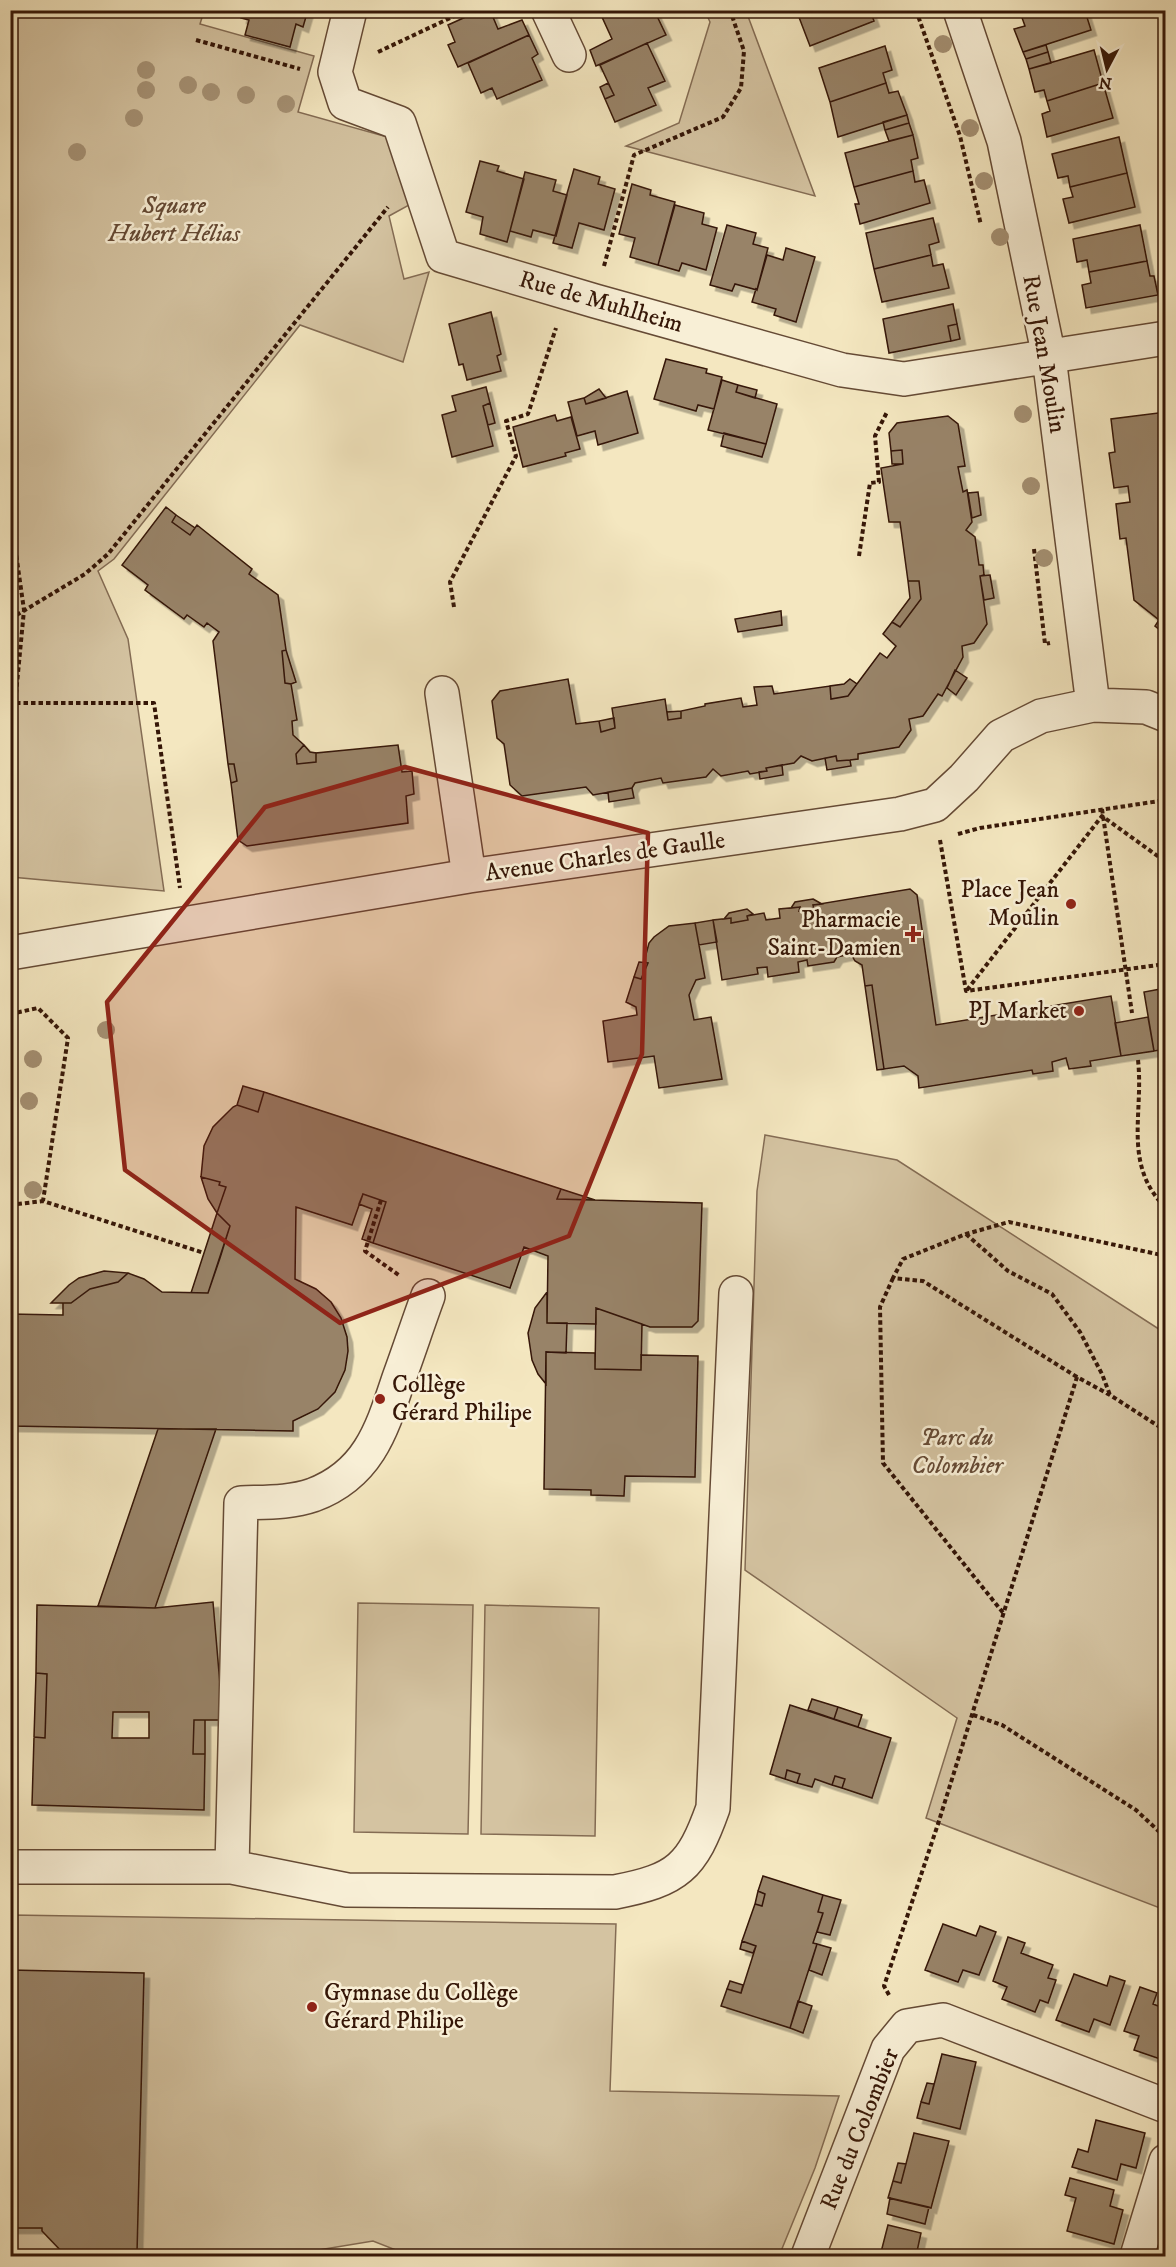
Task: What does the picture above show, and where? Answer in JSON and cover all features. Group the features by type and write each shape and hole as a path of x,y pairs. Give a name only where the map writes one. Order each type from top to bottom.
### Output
{"street":[{"name":"Rue de Muhlheim","path":"350,10 335,72 345,104 399,123 443,256 842,370 904,379 1166,338"},
{"path":"548,10 569,56"},
{"name":"Rue Jean Moulin","path":"960,10 1004,141 1048,357 1093,705"},
{"path":"442,693 469,876"},
{"name":"Avenue Charles de Gaulle","path":"10,953 469,876 900,814 935,805 964,778 1001,736 1041,716 1093,705 1146,707 1166,715"},
{"path":"10,1867 232,1867 347,1890 615,1892 647,1886 670,1875 690,1859 702,1838 713,1808 736,1293"},
{"path":"232,1867 241,1503 282,1502 314,1494 342,1479 365,1457 380,1433 428,1296"},
{"name":"Rue du Colombier","path":"808,2256 888,2049 907,2026 943,2020 1166,2106"},
{"path":"1137,2256 1166,2161"}],"path":[{"path":"10,619 85,574 108,554 416,174"},
{"path":"859,556 870,483 879,482 875,436 904,379"},
{"path":"10,511 24,610 10,757"},
{"path":"16,703 154,703 185,925"},
{"path":"928,841 980,828 1166,800"},
{"path":"1102,809 1132,1013"},
{"path":"1102,816 1166,862"},
{"path":"966,991 1102,816"},
{"path":"940,839 966,991"},
{"path":"966,991 1166,964"},
{"path":"10,1014 38,1008 68,1038 43,1201"},
{"path":"1138,1060 1140,1083 1136,1144 1138,1157 1143,1175 1166,1208"},
{"path":"381,1200 365,1251 428,1296"},
{"path":"10,1205 43,1201 204,1252"},
{"path":"1004,1614 883,1463 880,1307 893,1278 903,1259 966,1234 1009,1222 1166,1256"},
{"path":"966,1234 1008,1271 1052,1294 1080,1332 1102,1374 1110,1395"},
{"path":"893,1278 922,1281 1166,1431"},
{"path":"907,2026 884,1986 972,1715 1077,1377"},
{"path":"972,1715 1002,1725 1136,1810 1166,1838"}],"highlighted area":[{"path":"405,767 648,833 642,1054 569,1236 340,1323 125,1170 107,1002 265,807"}],"green space":[{"name":"Square Hubert Hélias","path":"10,11 204,11 200,24 314,56 298,112 391,138 411,204 389,216 404,279 429,272 403,362 300,325 114,559 98,571 128,639 164,891 11,877"},
{"path":"705,11 746,11 815,196 626,146 679,123 710,22"},
{"name":"Parc du Colombier","path":"765,1135 897,1160 1165,1333 1165,1910 926,1818 957,1718 745,1570 757,1191"},
{"path":"358,1603 473,1605 468,1834 354,1832"},
{"path":"485,1605 599,1608 595,1836 481,1834"},
{"name":"Gymnase du Collège Gérard Philipe","path":"11,1915 616,1924 610,2091 839,2096 815,2168 779,2256 411,2256 373,2241 282,2256 11,2256"}],"building":[{"path":"243,10 308,10 303,27 296,24 290,47 245,35 249,20 241,18"},
{"path":"481,10 490,10 498,29 522,20 529,35 458,67 448,45 455,42 448,25"},
{"path":"617,10 648,10 649,14 655,12 666,35 596,66 590,50 612,39 602,17"},
{"path":"800,10 870,10 874,21 810,46 797,12"},
{"path":"1033,10 1085,11 1091,30 1023,52 1014,29 1025,26 1021,15"},
{"path":"529,35 538,54 532,58 542,80 497,99 492,88 481,93 468,63"},
{"path":"647,43 665,81 648,88 656,105 615,122 605,99 614,95 600,65"},
{"path":"1046,45 1048,52 1026,59 1023,52"},
{"path":"885,46 892,70 883,73 886,83 830,102 819,68"},
{"path":"1094,50 1103,83 1047,101 1044,90 1035,92 1029,69"},
{"path":"1048,52 1051,63 1029,69 1026,59"},
{"path":"608,83 614,95 605,99 600,87"},
{"path":"886,83 889,93 898,91 907,115 838,137 830,102"},
{"path":"1103,83 1113,118 1047,137 1042,114 1050,111 1047,101"},
{"path":"907,115 909,123 885,130 883,122"},
{"path":"909,123 913,135 889,141 885,130"},
{"path":"913,135 918,158 911,160 913,171 854,187 845,153"},
{"path":"1119,137 1127,173 1070,187 1068,176 1058,178 1052,154"},
{"path":"480,161 499,166 497,171 524,179 507,242 480,234 483,217 466,212"},
{"path":"574,169 600,177 598,184 615,189 604,230 579,223 572,248 553,243"},
{"path":"913,171 915,182 924,180 930,203 860,224 855,204 859,204 854,187"},
{"path":"525,172 556,180 553,191 567,195 556,236 533,230 531,237 510,231"},
{"path":"1127,173 1135,207 1069,223 1063,199 1073,197 1070,187"},
{"path":"632,184 651,190 650,195 675,202 658,265 630,257 635,238 619,234"},
{"path":"675,205 704,213 702,224 717,228 706,270 682,263 679,271 658,265"},
{"path":"933,218 939,242 929,245 931,255 874,269 866,233"},
{"path":"727,225 756,233 753,244 768,248 757,290 735,284 732,291 710,285"},
{"path":"1140,225 1147,261 1089,272 1087,260 1077,262 1073,239"},
{"path":"786,248 815,257 796,322 774,315 776,309 752,302 767,255 783,260"},
{"path":"931,255 933,266 943,264 949,288 882,302 874,269"},
{"path":"1147,261 1150,276 1154,276 1158,295 1086,308 1082,285 1091,283 1089,272"},
{"path":"953,304 957,324 948,326 951,341 889,353 883,319"},
{"path":"491,312 501,354 497,356 501,371 467,380 463,364 459,365 449,324"},
{"path":"957,324 960,339 951,341 948,326"},
{"path":"666,359 707,369 706,373 722,377 714,409 698,405 696,411 654,399"},
{"path":"722,380 738,385 736,392 777,404 766,444 708,430"},
{"path":"738,385 757,390 755,398 736,392"},
{"path":"486,387 490,403 483,406 493,446 452,457 442,415 456,411 452,396"},
{"path":"599,389 606,398 586,404 584,398"},
{"path":"627,391 638,433 598,445 595,431 577,436 568,402 584,398 586,404"},
{"path":"490,403 495,423 488,425 483,406"},
{"path":"1166,412 1166,635 1155,626 1159,620 1134,600 1126,538 1120,539 1116,504 1130,502 1128,486 1114,488 1109,453 1115,452 1111,419"},
{"path":"555,415 557,421 571,417 580,449 565,453 566,456 523,467 513,427"},
{"path":"948,416 958,424 965,466 958,467 963,492 967,490 972,522 966,530 975,537 979,565 983,565 984,575 980,576 987,624 974,643 962,646 963,657 942,696 938,694 923,716 909,719 911,730 899,747 858,754 858,759 850,760 837,761 836,756 812,761 801,756 794,763 766,768 767,771 750,774 748,771 721,776 713,769 706,777 663,783 661,778 635,783 632,788 593,795 586,787 522,796 510,785 504,744 497,738 492,701 500,691 568,679 576,724 599,721 601,732 615,728 612,708 665,699 668,720 681,718 681,711 705,706 705,704 741,698 743,707 757,705 754,687 772,686 774,694 830,686 831,699 848,696 880,653 887,658 896,646 883,634 892,622 900,627 921,599 919,581 908,581 900,522 889,522 881,468 903,464 902,450 891,451 889,433 897,423"},
{"path":"724,433 766,444 762,457 721,446"},
{"path":"902,450 903,464 892,464 891,451"},
{"path":"978,492 981,515 972,518 968,493"},
{"path":"166,507 176,515 172,522 190,535 197,525 252,569 249,574 278,595 286,650 282,651 285,683 291,684 297,720 292,721 293,735 304,745 296,754 297,764 316,762 316,753 398,745 402,772 412,771 414,794 406,796 408,823 247,846 238,840 231,783 237,781 234,764 228,764 213,641 219,632 207,623 204,627 187,615 184,619 145,590 148,585 122,565"},
{"path":"176,515 195,528 190,535 172,522"},
{"path":"990,575 994,598 984,600 980,576"},
{"path":"908,581 919,581 921,599 900,627 892,622 910,598"},
{"path":"781,611 782,625 738,632 735,619"},
{"path":"286,650 296,682 291,684 285,683 282,651"},
{"path":"955,670 967,678 956,695 947,688"},
{"path":"850,679 857,684 848,696 831,699 830,686 844,684"},
{"path":"681,711 681,718 668,720 667,712"},
{"path":"614,718 615,728 601,732 599,721"},
{"path":"304,745 310,752 316,753 316,762 297,764 296,754"},
{"path":"836,756 837,761 850,760 851,766 827,770 825,758"},
{"path":"228,764 234,764 237,781 231,783"},
{"path":"782,765 783,775 760,779 759,772"},
{"path":"632,788 634,798 609,802 608,792"},
{"path":"910,889 917,895 936,1025 1111,996 1121,1056 1090,1061 1091,1066 1069,1069 1066,1058 1052,1062 1053,1071 1033,1074 1032,1070 919,1088 918,1076 904,1066 884,1069 872,985 865,986 862,965 855,961 851,954 837,957 834,962 808,966 807,960 798,962 799,972 768,977 767,967 757,968 758,974 722,980 713,920 731,918 731,923 748,920 747,916 764,913 766,920 780,918 779,909 800,907 799,911 814,909 813,905"},
{"path":"813,899 822,904 813,905 814,909 799,911 800,907 791,908 795,902"},
{"path":"747,909 753,914 747,916 748,920 731,923 731,918 724,919 729,913"},
{"path":"713,920 717,942 699,945 695,923"},
{"path":"695,923 705,978 696,980 689,995 694,1020 711,1017 722,1079 659,1088 654,1056 608,1062 603,1021 637,1015 636,1007 626,1002 634,977 641,979 648,963 644,962 649,943 669,926"},
{"path":"639,962 648,963 641,979 634,977"},
{"path":"872,985 884,1069 877,1070 865,986"},
{"path":"1166,988 1166,1049 1154,1051 1144,992"},
{"path":"1148,1017 1154,1051 1121,1056 1115,1023"},
{"path":"243,1086 264,1092 258,1112 237,1105"},
{"path":"264,1092 561,1189 557,1199 702,1203 698,1321 692,1327 650,1327 596,1308 596,1324 547,1323 548,1256 524,1247 510,1288 373,1243 386,1202 363,1194 352,1225 296,1207 295,1279 316,1289 331,1302 341,1318 347,1337 348,1351 345,1370 335,1392 318,1409 293,1421 293,1431 10,1426 10,1314 63,1315 63,1303 71,1303 90,1289 118,1282 128,1273 144,1279 162,1292 208,1293 230,1226 217,1213 226,1187 219,1185 220,1182 201,1177 204,1146 213,1127 233,1107 237,1105 258,1112"},
{"path":"201,1177 220,1182 219,1185 226,1187 217,1213 208,1199"},
{"path":"561,1189 595,1200 557,1199"},
{"path":"363,1194 386,1202 373,1243 362,1239 372,1209 359,1204"},
{"path":"217,1213 230,1226 220,1258 208,1293 191,1293"},
{"path":"104,1271 128,1273 118,1282 90,1289 71,1303 51,1303 79,1278"},
{"path":"547,1292 547,1323 567,1323 566,1353 546,1352 546,1384 538,1374 532,1360 528,1333 535,1308"},
{"path":"596,1308 642,1324 641,1370 595,1369"},
{"path":"546,1352 595,1353 595,1369 641,1370 641,1355 698,1356 695,1477 625,1476 624,1496 591,1495 591,1490 544,1489"},
{"path":"158,1429 216,1429 155,1608 98,1606"},
{"path":"213,1602 223,1720 194,1720 193,1754 205,1754 204,1810 32,1805 34,1737 45,1738 47,1674 36,1673 37,1605 155,1608","holes":["113,1712 149,1712 149,1738 112,1738"]},
{"path":"36,1673 47,1674 45,1738 34,1737"},
{"path":"812,1699 838,1707 834,1719 808,1710"},
{"path":"790,1705 891,1738 872,1798 842,1788 845,1779 835,1776 832,1785 815,1779 812,1787 797,1783 800,1774 787,1770 785,1779 770,1774"},
{"path":"838,1707 862,1715 858,1727 834,1719"},
{"path":"194,1720 205,1720 205,1754 193,1754"},
{"path":"787,1770 800,1774 797,1783 785,1779"},
{"path":"835,1776 845,1779 842,1788 832,1785"},
{"path":"763,1876 823,1895 818,1912 823,1913 813,1943 817,1944 790,2028 721,2006 727,1989 741,1993 756,1946 742,1941 755,1904 762,1906 765,1894 758,1891"},
{"path":"758,1891 765,1894 762,1906 755,1904"},
{"path":"823,1895 841,1900 830,1935 817,1932 823,1913 818,1912"},
{"path":"943,1924 976,1936 980,1926 996,1932 979,1975 963,1970 958,1982 925,1970"},
{"path":"1008,1937 1025,1943 1021,1953 1053,1965 1048,1978 1056,1980 1048,2003 1040,2000 1035,2012 1002,1999 1007,1987 993,1981"},
{"path":"742,1941 756,1946 753,1953 740,1949"},
{"path":"817,1944 831,1948 822,1975 809,1970"},
{"path":"10,1970 144,1973 137,2253 75,2253 66,2256 42,2231 42,2228 10,2228"},
{"path":"1074,1974 1107,1986 1110,1976 1125,1981 1110,2025 1094,2019 1089,2032 1056,2020"},
{"path":"730,1981 743,1985 741,1993 727,1989"},
{"path":"1140,1987 1157,1993 1153,2004 1166,2009 1166,2061 1134,2050 1139,2036 1124,2031"},
{"path":"798,2001 812,2006 803,2033 790,2028"},
{"path":"942,2054 976,2062 960,2129 917,2118 921,2102 929,2104"},
{"path":"927,2083 934,2084 929,2104 921,2102"},
{"path":"1096,2120 1145,2133 1136,2168 1121,2164 1117,2180 1072,2167 1078,2149 1088,2152"},
{"path":"914,2133 949,2141 931,2208 888,2198 893,2181 901,2183"},
{"path":"898,2163 906,2164 901,2183 893,2181"},
{"path":"1070,2178 1114,2190 1110,2206 1123,2210 1114,2244 1067,2231 1076,2198 1065,2195"},
{"path":"890,2198 929,2207 925,2224 887,2214"},
{"path":"888,2225 921,2233 916,2256 880,2256"},
{"path":"1061,2250 1083,2256 1060,2256"}],"place":[{"name":"Place Jean Moulin","path":"1071,904"},
{"name":"Pharmacie Saint-Damien","path":"913,934"},
{"name":"PJ Market","path":"1079,1011"},
{"name":"Collège Gérard Philipe","path":"380,1399"},
{"name":"Gymnase du Collège Gérard Philipe","path":"312,2007"}]}
